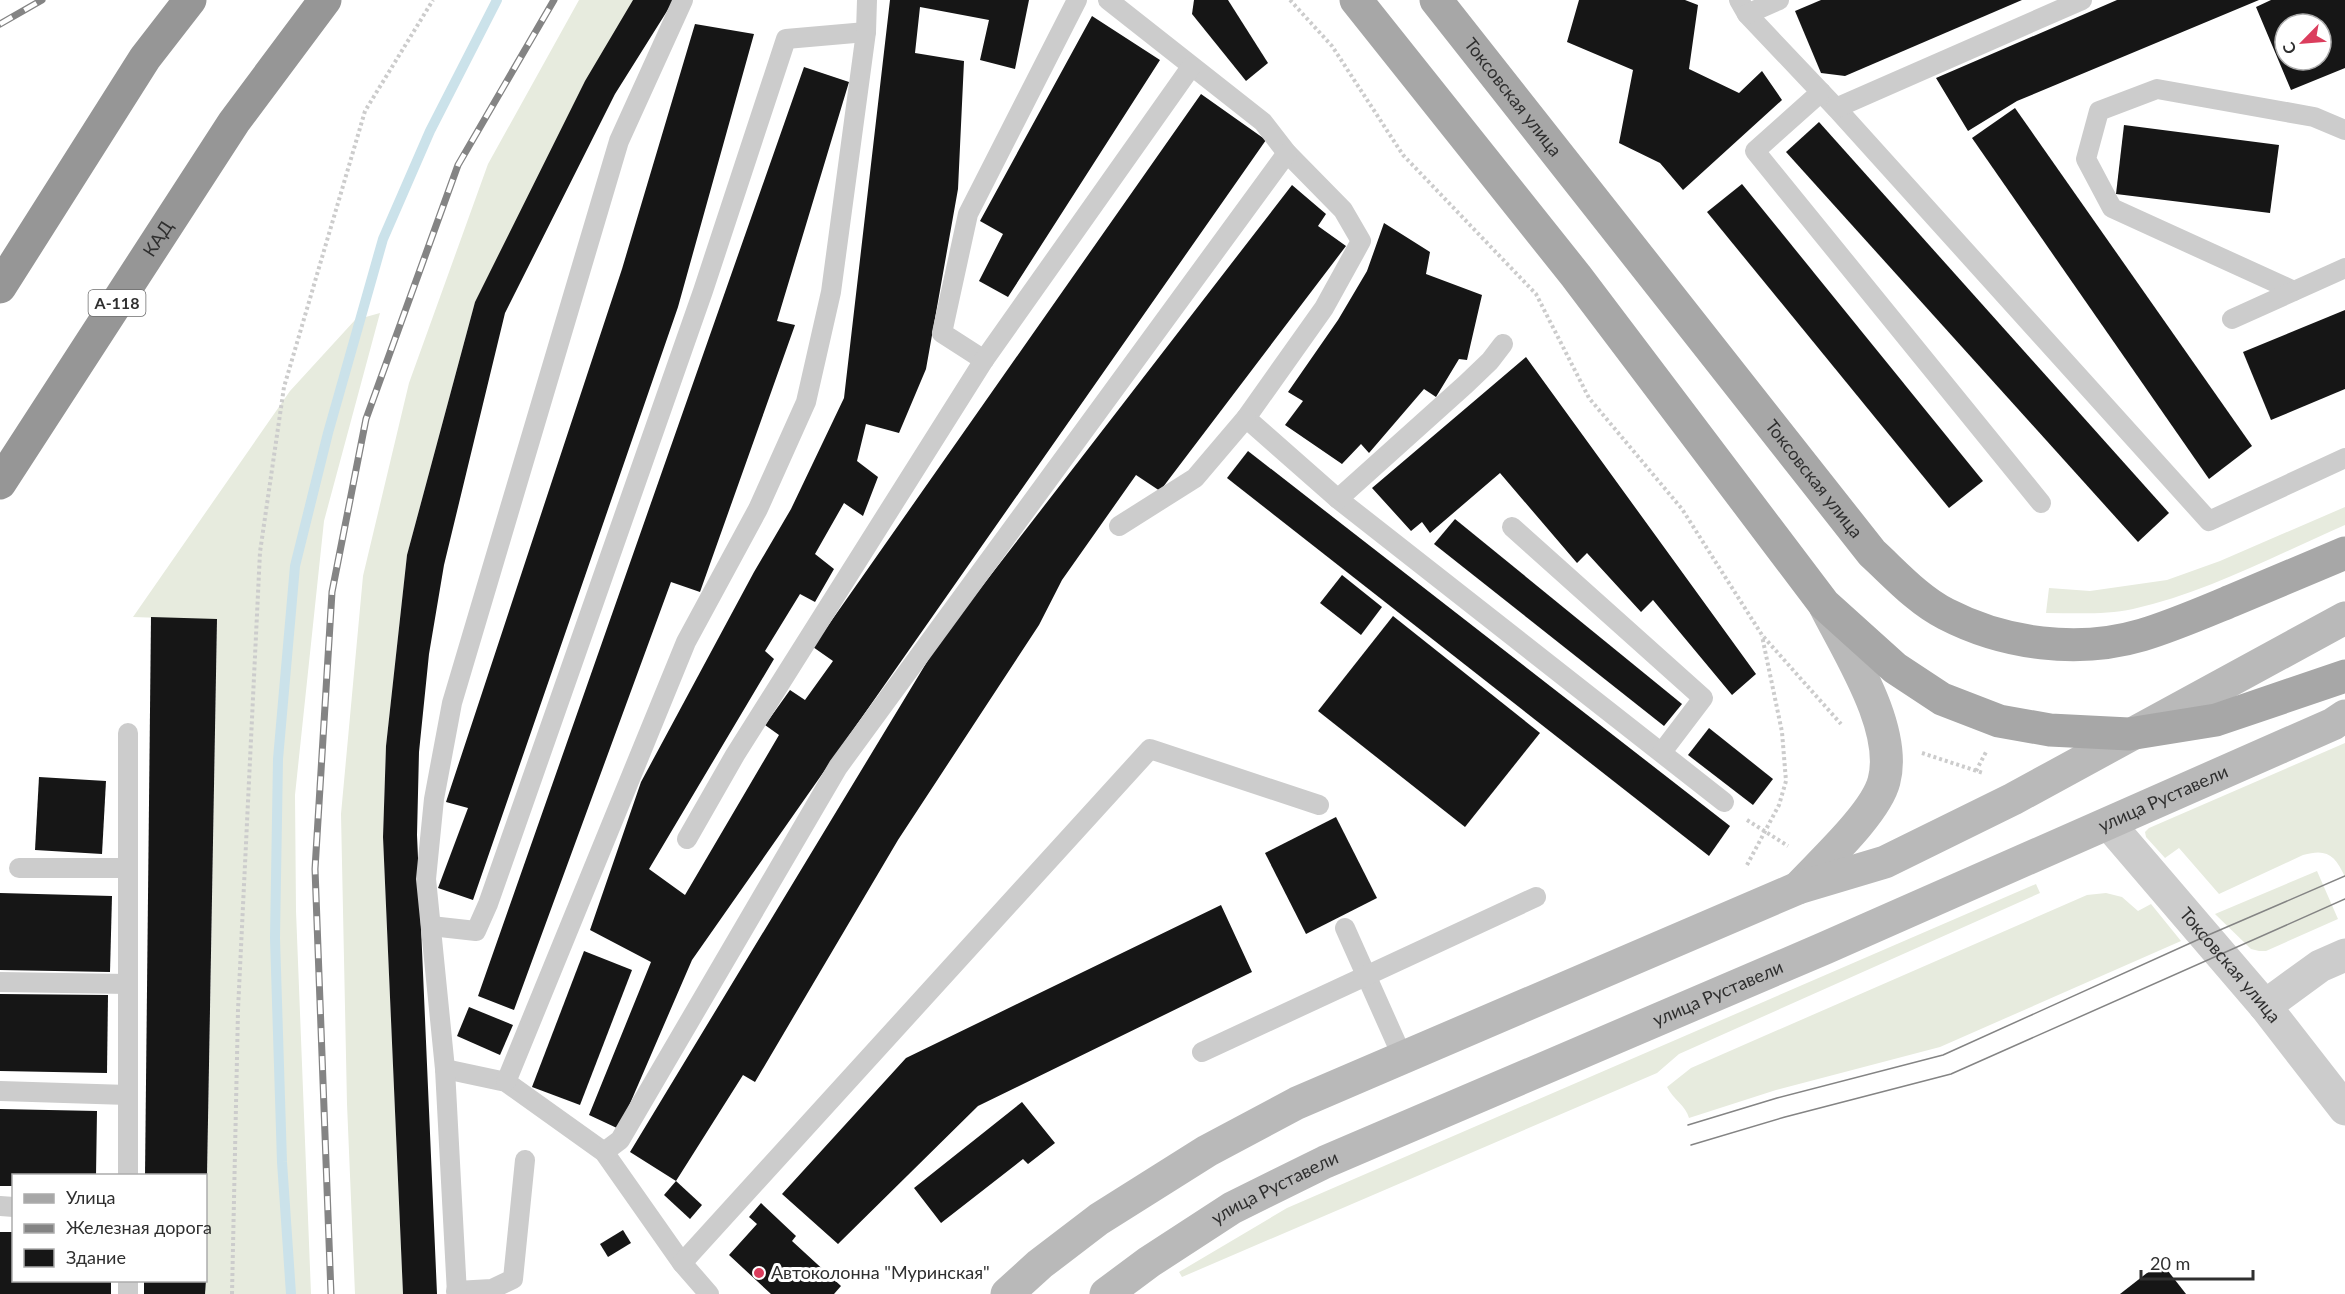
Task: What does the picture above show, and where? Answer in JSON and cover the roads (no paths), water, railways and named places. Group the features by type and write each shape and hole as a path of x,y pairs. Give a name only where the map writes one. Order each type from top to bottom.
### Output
{"highway":[{"path":"0,287 145,58 190,0"},
{"name":"КАД","path":"0,483 234,122 325,0"}],"main road":[{"path":"1356,0 1576,276 1824,604 1876,707 1885,747 1884,781 1865,816 1798,888"},
{"name":"Токсовская улица","path":"1436,0 1872,553 1905,585 1944,613 1983,631 2024,641 2095,644 2139,636 2181,622 2345,553"},
{"path":"1824,604 1895,668 1942,699 2009,723 2050,730 2128,734 2216,720 2345,676"},
{"path":"1007,1294 1040,1264 1099,1220 1207,1151 1297,1103 1798,888 1885,862 2013,799 2128,734 2345,618"},
{"name":"улица Руставели","path":"1106,1294 1149,1262 1232,1208 1325,1162 2109,824 2333,724 2345,716"}],"street":[{"name":"Токсовская улица","path":"2109,824 2265,1006 2345,1109"},
{"path":"2265,1006 2320,966 2345,955"}],"lane":[{"path":"525,1160 513,1279 492,1289 457,1293 445,1069 426,879 434,799 452,703 619,141 683,0"},
{"path":"506,1082 686,642 758,509 806,402 831,292 866,32 867,0"},
{"path":"984,360 942,333 968,213 1077,0"},
{"path":"1108,0 1263,122 1287,153 1343,210 1361,241 1324,308 1246,418 1195,478 1119,526"},
{"path":"1743,7 1779,0"},
{"path":"1836,108 2082,0"},
{"path":"1743,7 2210,521 2345,458"},
{"path":"431,926 476,931 488,904 703,291 786,39 866,32"},
{"path":"687,839 735,755 984,360 1191,67"},
{"path":"2294,291 2112,208 2086,159 2099,111 2157,90 2314,117 2345,130"},
{"path":"1821,92 1755,151 2041,503"},
{"path":"604,1152 620,1140 838,767 1287,153"},
{"path":"2232,319 2345,268"},
{"path":"1338,499 1466,384 1490,361 1503,344"},
{"path":"1246,418 1338,499 1724,802"},
{"path":"1512,527 1704,698 1662,752"},
{"path":"128,733 128,1174"},
{"path":"682,1263 1150,749 1319,805"},
{"path":"19,868 128,868"},
{"path":"1202,1052 1536,897"},
{"path":"1345,928 1403,1058"},
{"path":"0,982 128,984"},
{"path":"445,1069 506,1082 604,1152 682,1263 709,1294"},
{"path":"0,1091 128,1095"}],"waterway":[{"path":"291,1294 282,1162 275,938 278,759 295,566 328,433 383,239 430,131 497,0"}],"tram line":[{"path":"1688,1125 1777,1098 1943,1055 2345,876"},
{"path":"1691,1145 1785,1117 1951,1074 2345,899"}],"railway":[{"path":"0,24 42,0"},
{"path":"331,1294 315,869 332,592 366,419 458,165 554,0"}],"place":[{"name":"Автоколонна \"Муринская\"","path":"759,1273"}]}
